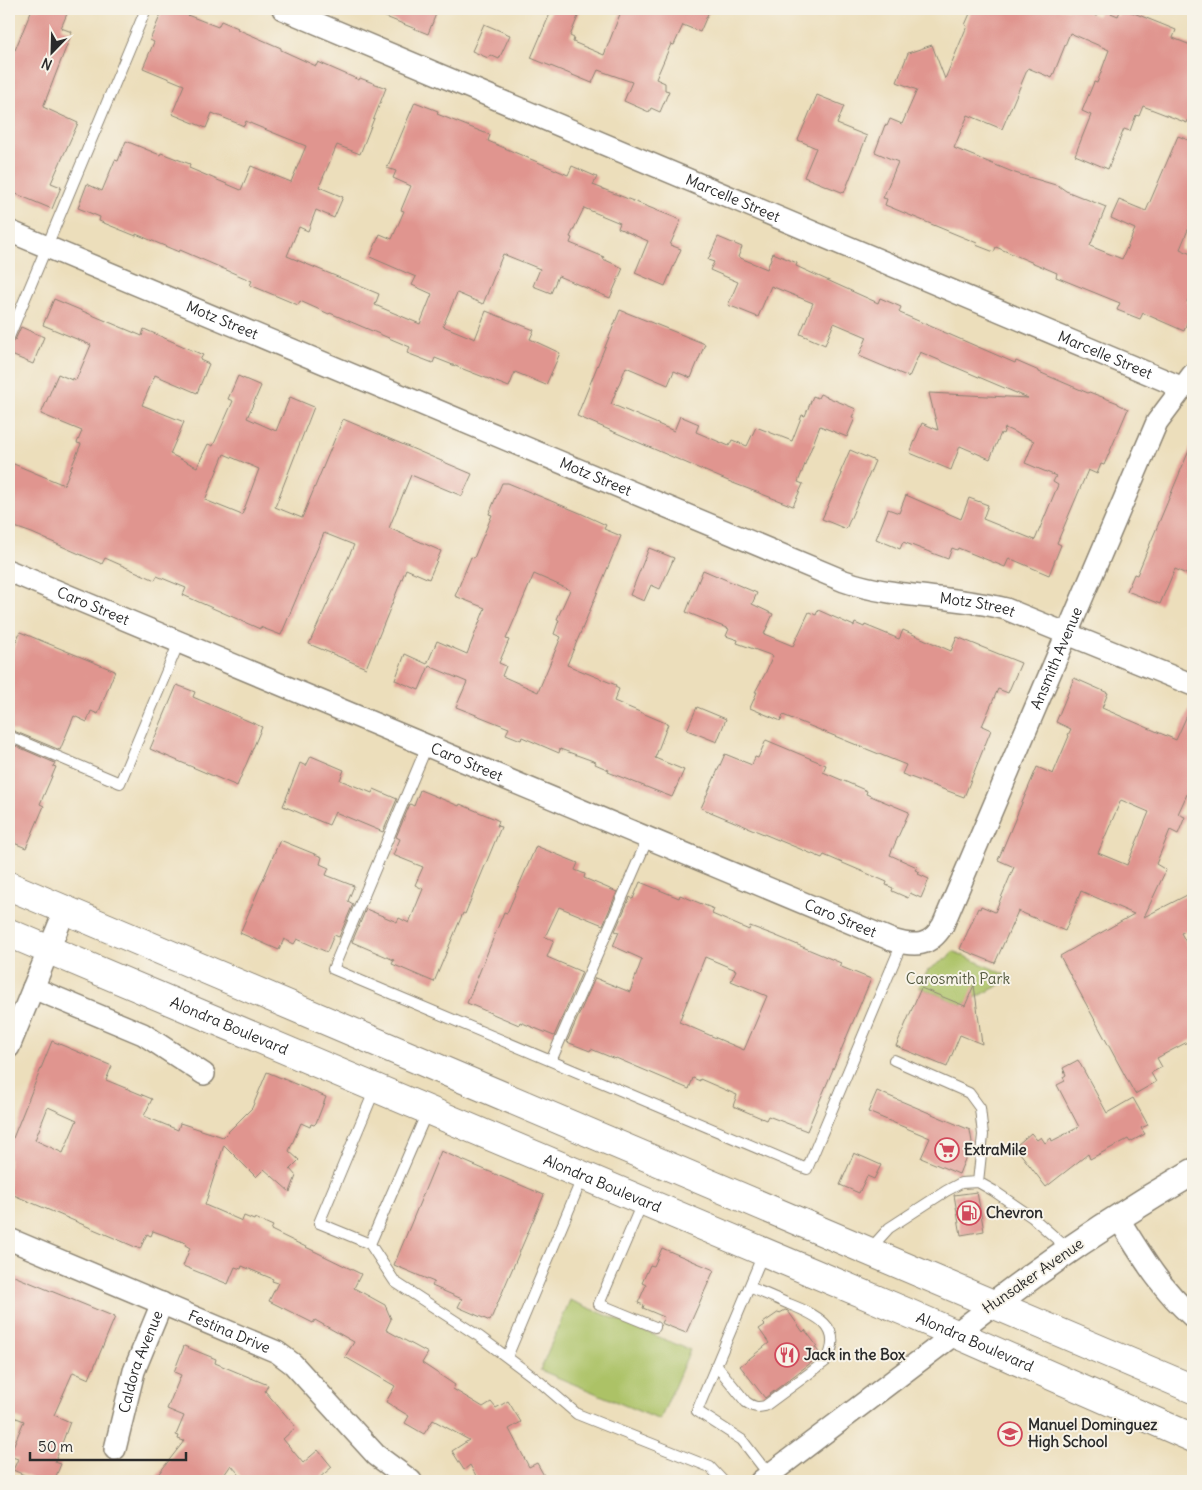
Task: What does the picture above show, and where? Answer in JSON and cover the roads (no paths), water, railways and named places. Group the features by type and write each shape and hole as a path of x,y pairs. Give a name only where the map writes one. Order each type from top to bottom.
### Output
{"main road":[{"path":"9,886 1193,1389"},
{"name":"Alondra Boulevard","path":"9,933 955,1333 1193,1438"},
{"path":"583,1176 600,1136"}],"street":[{"name":"Marcelle Street","path":"283,9 1188,381"},
{"name":"Motz Street","path":"9,230 844,581 870,589 992,605 1068,633 1193,685"},
{"name":"Ansmith Avenue","path":"926,943 933,939 943,925 1157,422 1188,381"},
{"name":"Caro Street","path":"9,571 892,940 902,944 918,945 926,943"},
{"path":"9,1047 66,910"},
{"path":"33,988 143,1034 204,1074"},
{"name":"Hunsaker Avenue","path":"765,1478 993,1304 1069,1250 1193,1172"},
{"path":"1118,1218 1156,1278 1175,1301 1193,1317"},
{"name":"Festina Drive","path":"9,1239 260,1344 285,1358 293,1364 376,1455 411,1481"},
{"name":"Caldora Avenue","path":"115,1449 134,1371 162,1303"}],"lane":[{"path":"9,337 146,9"},
{"path":"9,736 120,783 179,642"},
{"path":"427,746 333,969 807,1169 902,944"},
{"path":"551,1061 648,838"},
{"path":"894,1060 969,1093 980,1108 983,1135 978,1182"},
{"path":"376,1088 319,1223 370,1244 395,1282 480,1337 577,1414 710,1468 723,1481"},
{"path":"370,1244 428,1110"},
{"path":"507,1357 583,1176"},
{"path":"869,1250 889,1228 946,1190 961,1183 978,1182 1032,1217 1069,1250"},
{"path":"643,1201 600,1304 655,1327"},
{"path":"764,1252 697,1411 742,1440 765,1478"},
{"path":"716,1365 746,1402 752,1406 759,1407 765,1406 826,1361 832,1348 829,1329 820,1318 749,1287"}],"place":[{"name":"ExtraMile","path":"947,1150"},
{"name":"Chevron","path":"969,1213"},
{"name":"Jack in the Box","path":"787,1355"},
{"name":"Manuel Dominguez High School","path":"1010,1434"}],"park label":[{"name":"Carosmith Park","path":"958,979"}]}
